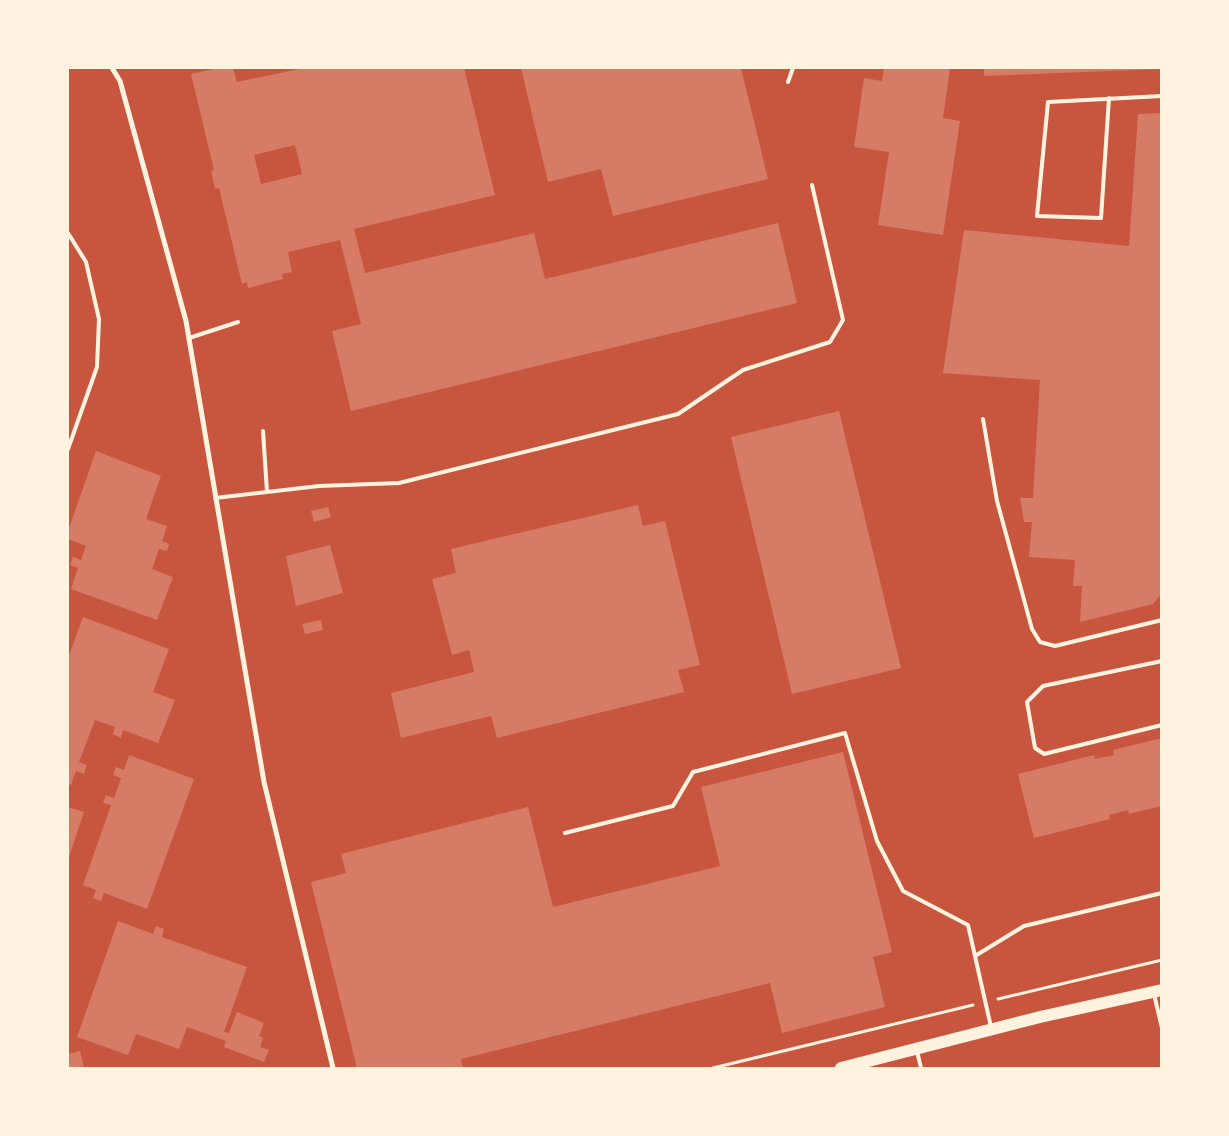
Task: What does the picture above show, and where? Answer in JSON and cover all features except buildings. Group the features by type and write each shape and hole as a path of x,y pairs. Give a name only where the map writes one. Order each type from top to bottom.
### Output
{"main road":[{"path":"841,1068 1158,991"}],"street":[{"path":"112,68 120,80 189,338 264,782 333,1068"}],"lane":[{"path":"788,82 793,68"},
{"path":"1109,98 1101,218 1037,216 1048,102 1109,98 1162,96"},
{"path":"215,498 319,486 399,484 678,414 743,370 830,342 843,320 812,185"},
{"path":"68,233 86,262 99,319 97,367 68,449"},
{"path":"189,338 238,322"},
{"path":"983,419 997,501 1032,629 1040,642 1055,646 1162,620"},
{"path":"263,431 267,492"},
{"path":"1162,661 1043,686 1027,702 1035,748 1044,754 1162,725"},
{"path":"566,833 673,806 693,772 845,733 877,841 903,891 968,925 992,1030"},
{"path":"975,956 1024,926 1162,893"},
{"path":"1158,991 1162,1028"},
{"path":"917,1049 921,1068"}],"path":[{"path":"713,1068 1162,960"}]}
